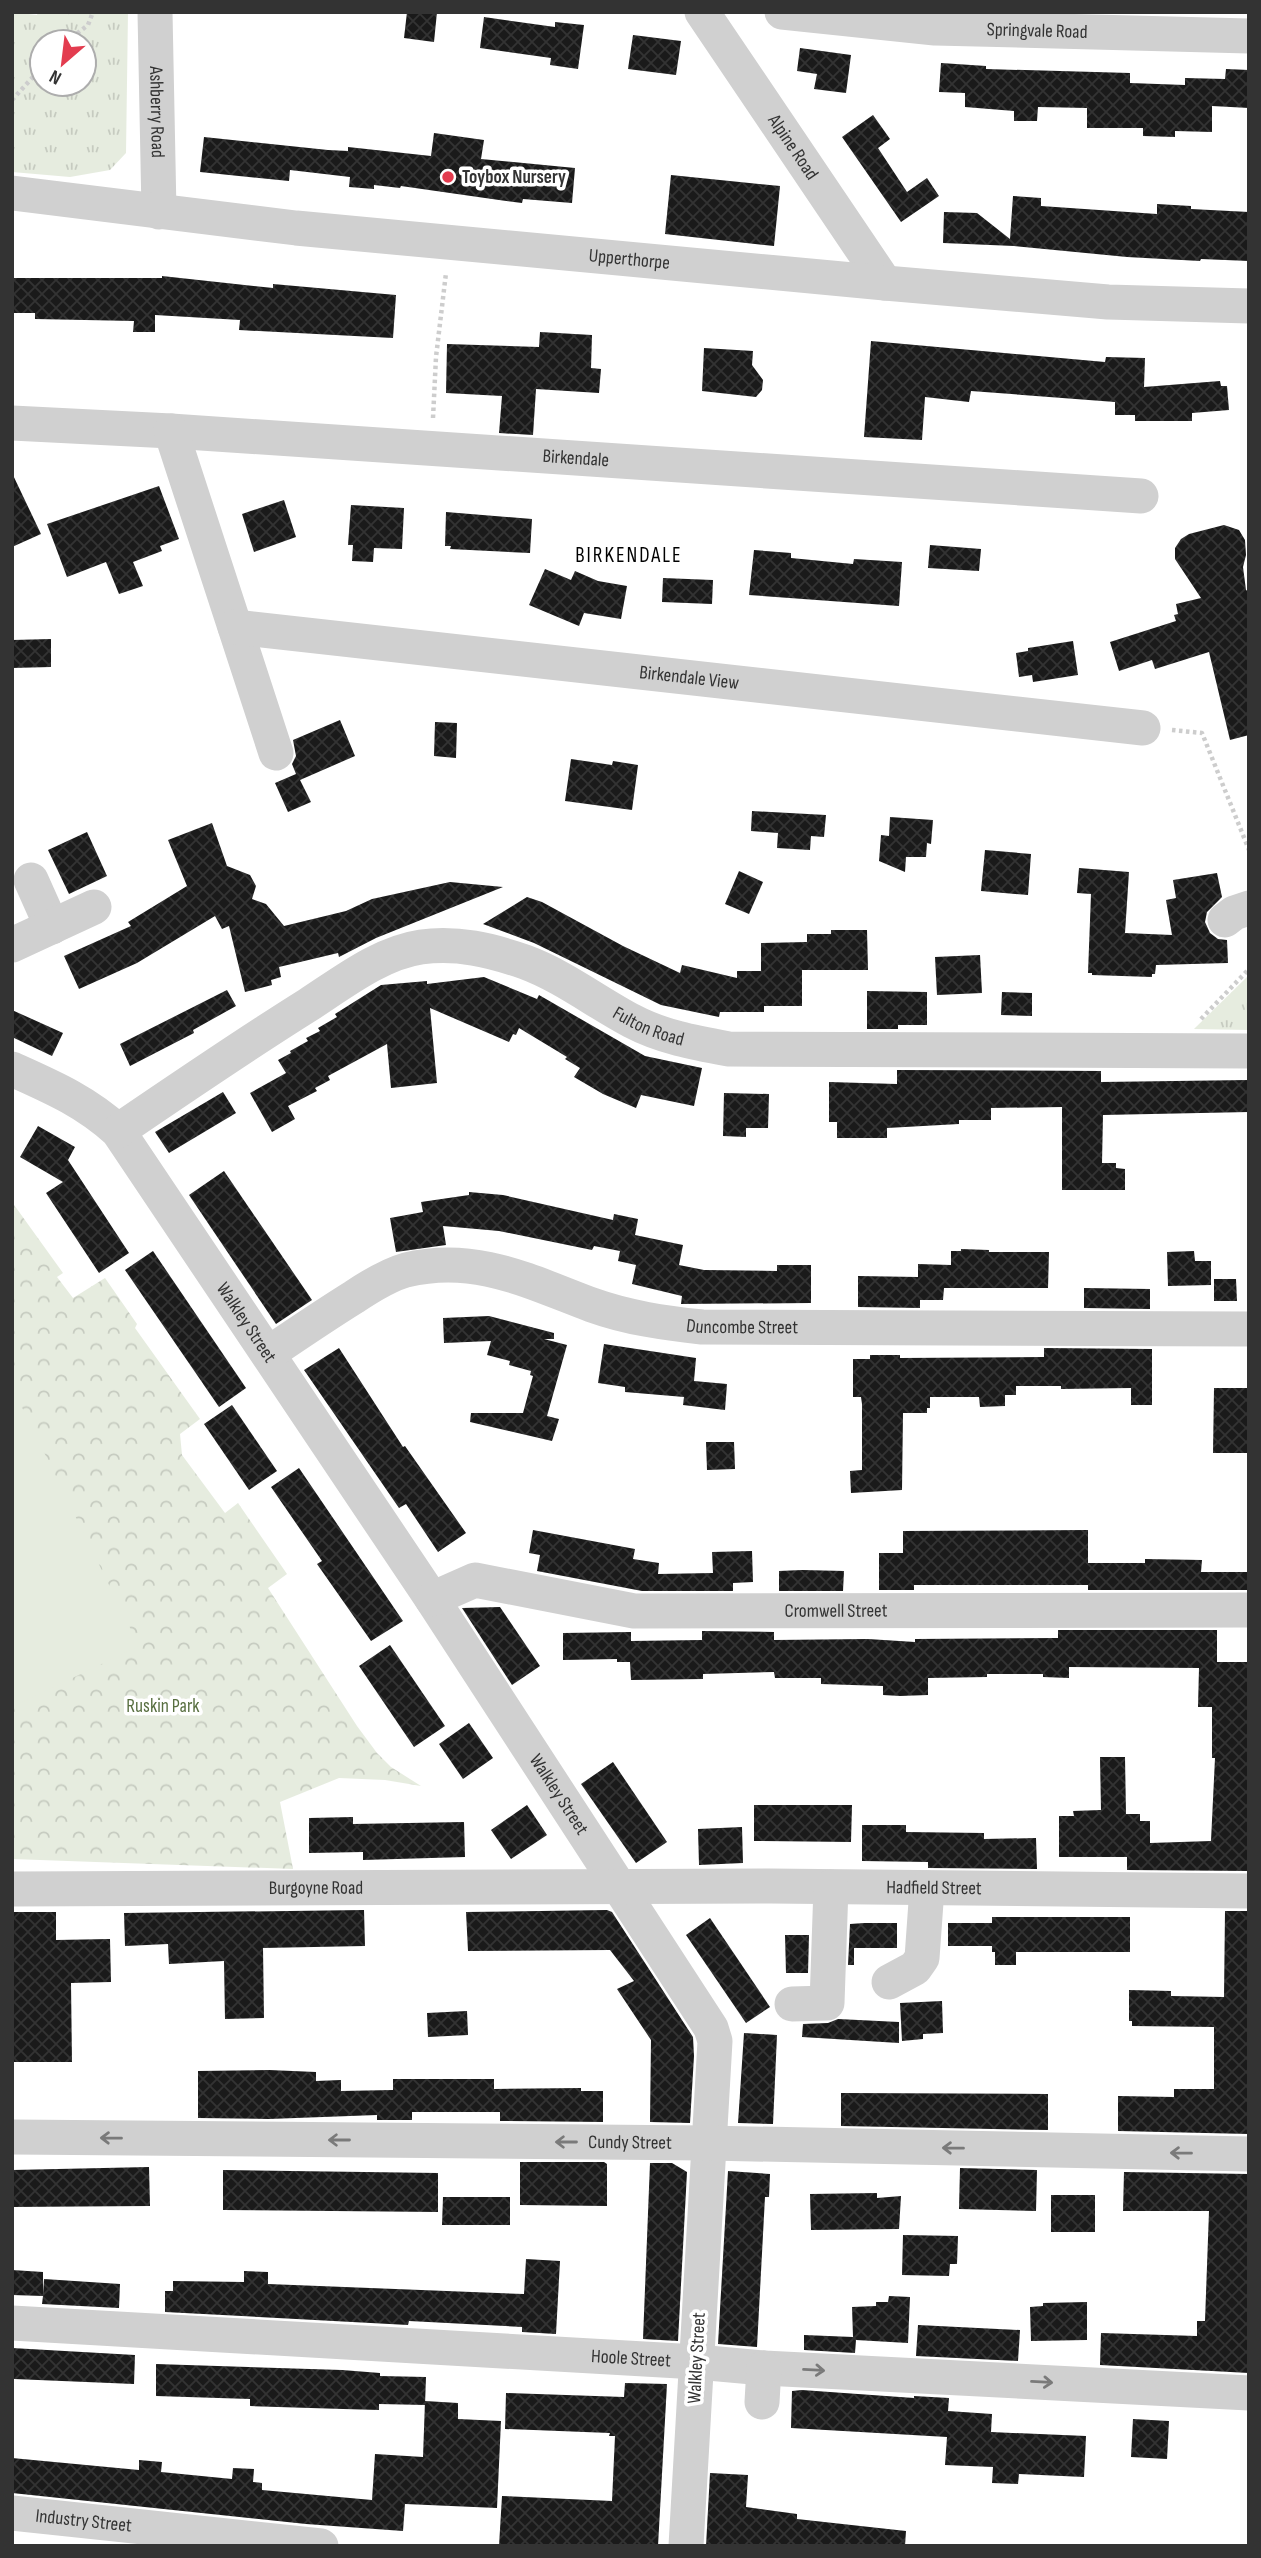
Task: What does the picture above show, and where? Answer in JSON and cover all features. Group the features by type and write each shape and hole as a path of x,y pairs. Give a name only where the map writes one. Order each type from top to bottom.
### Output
{"street":[{"name":"Ashberry Road","path":"155,12 159,212"},
{"name":"Alpine Road","path":"702,12 885,283"},
{"name":"Springvale Road","path":"782,12 935,28 1249,36"},
{"name":"Upperthorpe","path":"12,193 296,228 885,283 1108,302 1249,306"},
{"name":"Birkendale","path":"12,423 171,431 1141,496"},
{"path":"171,431 276,753"},
{"name":"Birkendale View","path":"235,626 1143,728"},
{"path":"31,880 52,927"},
{"path":"12,945 94,907"},
{"name":"Fulton Road","path":"118,1131 264,1032 379,961 419,947 468,946 528,963 634,1022 692,1042 729,1049 1249,1051"},
{"name":"Walkley Street","path":"12,1069 68,1094 96,1111 118,1131 432,1599 711,2028 715,2041 686,2546"},
{"name":"Duncombe Street","path":"268,1353 369,1287 404,1270 443,1265 485,1268 507,1273 621,1314 659,1323 691,1326 1249,1329"},
{"name":"Cromwell Street","path":"432,1599 475,1580 634,1611 1249,1610"},
{"name":"Hadfield Street","path":"621,1888 770,1886 1249,1891"},
{"path":"792,2004 827,2003 831,1887"},
{"name":"Burgoyne Road","path":"12,1889 621,1888"},
{"path":"889,1982 915,1968 922,1958 927,1888"},
{"name":"Cundy Street","path":"12,2137 708,2143 1082,2140 1249,2154"},
{"name":"Hoole Street","path":"12,2323 697,2362 763,2385 1249,2393"},
{"name":"Industry Street","path":"12,2513 321,2546"}],"path":[{"path":"83,28 93,12"},
{"path":"12,100 28,82"},
{"path":"432,450 436,357 452,241"},
{"path":"1143,728 1202,733 1249,850"},
{"path":"1185,1049 1191,1030 1249,969"}],"green space":[{"path":"12,12 37,15 38,12 128,12 126,153 110,170 70,177 12,172"},
{"path":"1249,975 1249,1030 1194,1029"},
{"name":"Ruskin Park","path":"12,1202 63,1273 57,1277 73,1298 105,1278 137,1324 135,1328 200,1419 180,1434 182,1455 225,1513 238,1503 287,1574 268,1588 357,1726 391,1767 421,1786 385,1780 339,1778 280,1802 293,1869 12,1859"},
{"path":"12,1387 139,1646 12,1707"}],"building":[{"path":"407,12 437,12 434,42 404,38"},
{"path":"484,17 555,27 555,22 584,25 578,69 550,65 551,58 480,48"},
{"path":"633,35 681,41 676,75 628,69"},
{"path":"800,48 851,55 846,93 814,89 817,74 797,71"},
{"path":"941,63 986,66 986,69 1130,73 1130,83 1185,85 1185,78 1225,79 1226,69 1249,70 1249,108 1212,106 1212,132 1175,131 1175,137 1143,136 1143,128 1087,128 1087,108 1038,107 1037,121 1014,121 1014,111 965,107 965,93 939,92"},
{"path":"873,115 890,139 878,148 907,192 927,178 939,196 901,222 842,137"},
{"path":"434,133 484,140 481,159 575,168 572,203 523,199 522,203 401,186 374,185 374,189 349,187 350,177 290,170 289,181 200,172 204,137 328,150 348,151 348,147 431,156"},
{"path":"671,175 780,186 774,246 665,234"},
{"path":"1013,196 1041,198 1041,206 1157,214 1157,204 1249,212 1249,261 1127,257 1014,246 943,243 944,212 977,213 1010,239"},
{"path":"162,276 273,288 273,284 396,295 393,338 239,330 240,320 155,315 155,332 133,332 134,321 35,319 35,313 12,313 12,278"},
{"path":"540,332 592,335 591,368 601,369 599,393 536,389 533,435 499,433 502,396 446,393 447,344 539,347"},
{"path":"871,341 1105,362 1106,357 1145,358 1144,387 1220,381 1221,386 1227,386 1229,410 1192,413 1192,421 1135,421 1135,415 1115,415 1115,402 971,391 969,402 925,397 922,440 864,437"},
{"path":"704,348 753,351 752,365 763,380 762,390 756,397 702,391"},
{"path":"12,473 41,534 12,547"},
{"path":"159,486 179,539 160,546 162,551 133,562 143,586 119,594 106,562 67,577 47,524"},
{"path":"284,500 296,537 254,552 242,514"},
{"path":"351,505 404,508 402,549 374,548 373,562 352,561 353,545 348,545"},
{"path":"446,512 532,519 530,553 450,549 451,546 445,546"},
{"path":"1224,525 1239,530 1245,540 1246,555 1243,567 1246,590 1249,592 1249,735 1230,740 1209,652 1155,669 1152,660 1119,671 1110,642 1176,621 1176,604 1201,598 1175,559 1175,548 1181,539 1189,534"},
{"path":"930,545 981,549 979,571 928,568"},
{"path":"754,550 791,553 791,558 853,564 854,559 902,562 899,606 749,595"},
{"path":"545,569 571,580 575,571 598,581 627,586 621,619 584,613 579,626 529,605"},
{"path":"663,578 713,580 712,604 662,602"},
{"path":"51,639 51,667 12,668 12,640"},
{"path":"1073,641 1078,675 1033,682 1032,675 1019,677 1016,653 1028,651 1028,648"},
{"path":"340,720 355,756 300,780 311,802 288,812 275,783 296,774 292,764 296,756 293,740"},
{"path":"435,722 457,723 456,758 434,756"},
{"path":"571,759 612,765 613,761 638,765 632,810 565,801"},
{"path":"752,811 826,815 824,837 811,836 810,850 777,848 778,833 751,831"},
{"path":"890,817 933,820 931,844 927,843 926,857 906,857 905,872 879,861 881,835 889,836"},
{"path":"212,823 227,866 250,875 256,886 252,899 266,904 284,926 346,911 372,899 450,882 503,887 376,938 339,957 338,953 279,967 281,977 271,980 272,985 245,992 229,926 222,929 215,916 137,963 79,989 64,956 131,926 128,922 187,886 168,840"},
{"path":"87,832 107,876 69,894 48,850"},
{"path":"985,850 1031,854 1028,895 981,891"},
{"path":"1079,868 1129,872 1125,933 1172,935 1166,900 1176,898 1173,880 1217,873 1222,897 1207,912 1205,922 1210,933 1218,939 1227,940 1228,963 1156,965 1152,977 1088,973 1091,894 1077,893"},
{"path":"739,871 763,882 749,914 725,904"},
{"path":"527,897 542,902 680,973 682,965 737,978 737,971 761,971 761,943 807,942 807,934 831,934 831,930 867,930 868,970 802,970 802,1006 764,1006 764,1012 720,1012 719,1017 661,1005 534,943 483,924"},
{"path":"980,955 982,993 937,995 935,957"},
{"path":"484,977 537,999 539,995 645,1056 702,1068 694,1106 641,1095 636,1108 603,1094 574,1077 580,1068 519,1028 509,1042 430,1008 437,1083 391,1088 387,1044 328,1076 330,1080 315,1088 317,1091 288,1106 295,1119 272,1132 250,1093 286,1073 278,1060 308,1041 306,1038 320,1031 318,1028 337,1017 335,1014 381,985 427,981 427,984"},
{"path":"227,990 236,1006 193,1030 194,1033 130,1066 120,1044"},
{"path":"867,991 927,992 927,1025 867,1029"},
{"path":"1002,992 1032,993 1032,1016 1001,1015"},
{"path":"12,1010 63,1033 52,1056 12,1037"},
{"path":"897,1070 1101,1071 1101,1082 1249,1080 1249,1112 1103,1115 1102,1163 1116,1163 1116,1168 1125,1169 1125,1190 1062,1190 1062,1107 991,1108 991,1120 959,1120 959,1124 887,1128 887,1138 837,1138 837,1122 829,1122 829,1082 897,1084"},
{"path":"223,1092 236,1113 169,1153 155,1132"},
{"path":"724,1093 769,1094 768,1128 746,1128 746,1137 723,1136"},
{"path":"38,1126 75,1147 68,1160 129,1253 99,1273 46,1193 63,1182 20,1157"},
{"path":"224,1171 312,1300 276,1324 189,1195"},
{"path":"469,1192 503,1195 613,1220 614,1214 638,1219 635,1235 683,1245 679,1265 704,1270 777,1271 777,1265 811,1265 811,1303 681,1304 682,1296 632,1284 636,1265 618,1261 620,1251 594,1246 592,1250 499,1231 443,1226 446,1245 396,1252 390,1218 423,1212 421,1202 469,1195"},
{"path":"961,1249 1049,1252 1048,1288 944,1288 943,1300 920,1300 920,1308 858,1307 858,1276 918,1277 918,1264 951,1265 951,1251"},
{"path":"153,1251 246,1388 219,1407 125,1270"},
{"path":"1194,1251 1195,1261 1211,1261 1211,1285 1168,1286 1167,1252"},
{"path":"1214,1279 1236,1279 1237,1301 1214,1301"},
{"path":"1084,1288 1150,1289 1150,1309 1084,1308"},
{"path":"489,1316 554,1333 554,1339 544,1339 567,1345 547,1416 559,1419 552,1441 470,1422 471,1413 523,1413 533,1376 530,1375 531,1371 509,1365 510,1361 487,1355 491,1341 444,1343 443,1318"},
{"path":"604,1344 696,1358 694,1381 727,1384 725,1410 683,1405 684,1397 625,1392 625,1387 598,1383"},
{"path":"339,1348 403,1447 405,1446 466,1533 438,1552 406,1504 399,1508 304,1370"},
{"path":"1044,1348 1152,1349 1152,1405 1131,1405 1131,1388 1061,1389 1061,1386 1016,1386 1016,1395 1005,1395 1005,1406 980,1407 979,1397 930,1397 927,1413 903,1413 902,1490 851,1493 850,1471 862,1470 862,1404 861,1397 853,1397 853,1359 870,1359 870,1355 900,1355 900,1358 1044,1357"},
{"path":"1214,1388 1249,1388 1249,1453 1213,1453"},
{"path":"232,1405 277,1471 249,1490 204,1424"},
{"path":"706,1442 734,1442 735,1469 707,1470"},
{"path":"299,1468 403,1621 371,1641 317,1564 322,1561 271,1487"},
{"path":"533,1530 635,1549 633,1559 659,1563 658,1574 713,1573 712,1552 752,1551 753,1582 733,1583 733,1591 642,1591 537,1571 540,1555 529,1553"},
{"path":"1088,1530 1088,1563 1145,1563 1145,1559 1202,1560 1201,1572 1249,1572 1249,1590 1088,1590 1088,1585 914,1585 914,1590 879,1590 879,1553 903,1553 903,1531"},
{"path":"779,1571 844,1571 843,1591 779,1591"},
{"path":"500,1607 540,1666 512,1685 462,1608"},
{"path":"1058,1630 1217,1630 1217,1662 1249,1662 1249,1871 1127,1870 1127,1857 1059,1857 1059,1816 1074,1816 1073,1811 1101,1810 1100,1757 1125,1757 1126,1814 1140,1814 1140,1821 1150,1821 1150,1843 1211,1841 1215,1758 1212,1758 1212,1707 1198,1707 1199,1668 1069,1667 1069,1678 1043,1677 1043,1674 987,1674 987,1677 928,1678 928,1695 900,1696 883,1695 883,1686 821,1684 821,1678 775,1678 774,1672 703,1674 703,1679 631,1680 630,1662 617,1662 617,1659 563,1660 563,1633 631,1632 631,1641 702,1640 702,1631 774,1632 774,1640 868,1639 915,1642 915,1639 1058,1638"},
{"path":"390,1645 445,1726 414,1747 359,1666"},
{"path":"469,1723 493,1758 463,1779 439,1744"},
{"path":"613,1762 667,1842 636,1863 581,1784"},
{"path":"527,1805 547,1835 511,1859 491,1830"},
{"path":"754,1805 852,1805 851,1842 754,1841"},
{"path":"353,1817 353,1824 464,1822 465,1857 363,1860 363,1852 309,1853 309,1818"},
{"path":"862,1825 906,1825 906,1832 984,1833 984,1839 1036,1838 1037,1869 928,1868 928,1862 862,1861"},
{"path":"742,1827 743,1863 699,1865 698,1829"},
{"path":"364,1910 365,1946 263,1948 264,2018 225,2019 224,1961 169,1964 168,1944 125,1946 124,1913"},
{"path":"1225,1911 1249,1911 1249,2134 1118,2131 1118,2096 1174,2097 1174,2089 1214,2089 1214,2027 1132,2026 1132,2021 1129,2021 1129,1990 1171,1991 1171,1996 1224,1997"},
{"path":"12,1912 56,1912 56,1940 110,1939 111,1982 71,1983 72,2062 12,2062"},
{"path":"466,1912 612,1912 693,2037 690,2123 650,2122 651,2040 617,1989 634,1981 610,1950 468,1951"},
{"path":"992,1917 1130,1917 1130,1952 1016,1952 1016,1965 995,1965 992,1946 948,1946 948,1923 992,1923"},
{"path":"710,1918 770,2007 746,2023 686,1935"},
{"path":"897,1923 897,1948 854,1948 854,1965 848,1965 850,1924"},
{"path":"785,1935 809,1935 808,1973 786,1973"},
{"path":"942,2001 943,2033 923,2034 923,2039 902,2041 900,2003"},
{"path":"467,2011 468,2035 428,2037 427,2013"},
{"path":"838,2019 899,2022 899,2043 802,2037 803,2024 828,2023"},
{"path":"744,2033 777,2035 773,2124 738,2123"},
{"path":"198,2071 316,2072 316,2081 341,2080 341,2091 393,2090 393,2079 494,2079 494,2089 581,2088 581,2091 603,2091 603,2122 500,2121 500,2112 412,2112 412,2120 377,2120 377,2115 269,2119 198,2118"},
{"path":"841,2093 1048,2094 1048,2130 841,2126"},
{"path":"520,2162 604,2162 607,2164 607,2206 520,2205"},
{"path":"650,2163 672,2163 687,2172 678,2341 643,2339"},
{"path":"149,2167 150,2206 12,2207 12,2170"},
{"path":"960,2168 1037,2170 1036,2211 959,2209"},
{"path":"223,2170 438,2173 438,2212 223,2210"},
{"path":"728,2171 770,2174 769,2197 765,2197 757,2347 718,2344"},
{"path":"1124,2172 1249,2174 1249,2373 1100,2365 1101,2333 1197,2336 1197,2321 1205,2321 1209,2211 1123,2211"},
{"path":"877,2193 877,2198 901,2196 899,2229 811,2230 810,2194"},
{"path":"1051,2195 1095,2195 1095,2232 1051,2232"},
{"path":"443,2197 510,2197 510,2225 442,2225"},
{"path":"903,2235 958,2236 957,2264 950,2264 949,2276 902,2275"},
{"path":"526,2259 560,2261 556,2334 522,2332 522,2327 409,2321 408,2325 165,2312 165,2291 173,2291 173,2281 244,2282 244,2271 268,2272 268,2284 524,2294"},
{"path":"12,2270 43,2272 43,2295 44,2279 120,2284 119,2308 42,2304 43,2296 12,2295"},
{"path":"889,2296 910,2297 908,2343 856,2340 855,2353 804,2350 804,2335 853,2337 852,2307 876,2306 876,2302 888,2302"},
{"path":"1087,2302 1087,2340 1031,2341 1030,2307 1043,2306 1043,2303"},
{"path":"918,2325 1020,2330 1018,2361 916,2356"},
{"path":"12,2348 135,2355 134,2384 14,2379"},
{"path":"156,2364 342,2370 380,2373 380,2376 426,2377 425,2405 379,2404 379,2410 250,2406 250,2399 156,2396"},
{"path":"625,2383 667,2384 658,2546 499,2546 502,2496 612,2501 615,2436 609,2436 610,2433 505,2429 506,2393 624,2397"},
{"path":"792,2391 949,2398 948,2411 992,2414 991,2432 1086,2436 1084,2477 1019,2474 1018,2484 992,2483 993,2467 945,2465 947,2437 791,2428"},
{"path":"425,2401 458,2403 458,2419 501,2421 497,2508 405,2504 403,2531 306,2524 12,2493 12,2458 139,2470 139,2460 162,2462 161,2472 232,2479 233,2468 254,2469 253,2482 262,2483 262,2490 372,2500 375,2454 423,2457"},
{"path":"1133,2419 1169,2421 1167,2459 1131,2457"},
{"path":"710,2473 748,2475 746,2507 797,2514 797,2519 906,2531 905,2546 706,2546"}],"place":[{"name":"Toybox Nursery","path":"448,177"}],"district":[{"name":"BIRKENDALE","path":"629,555"}]}
